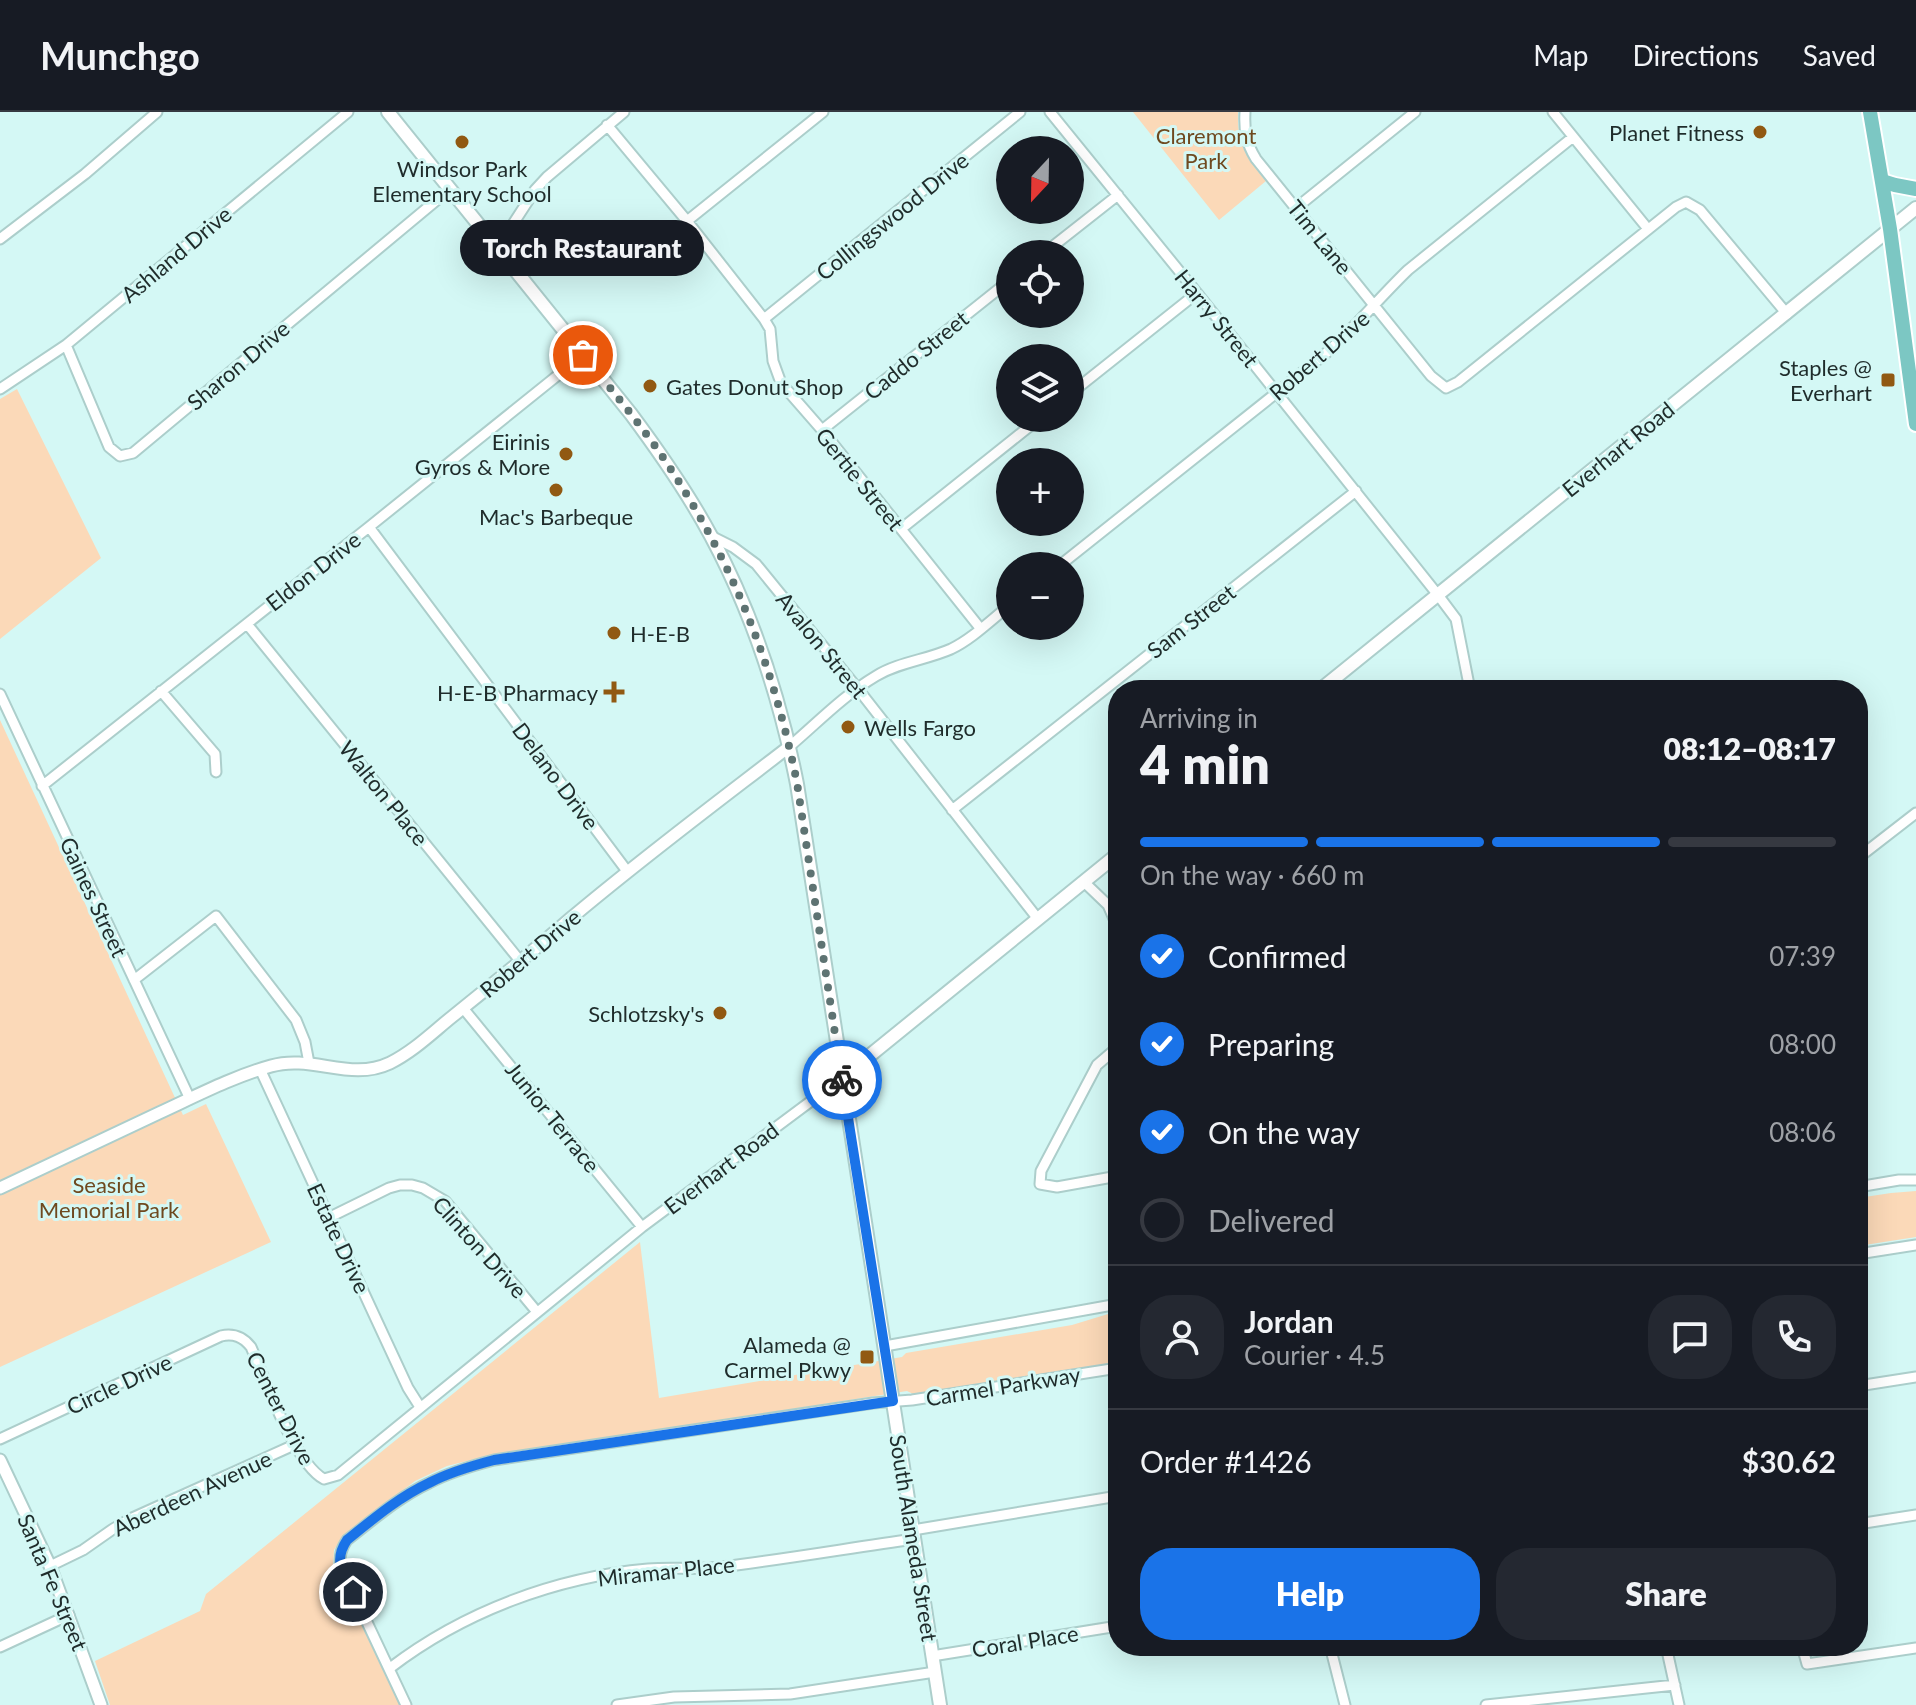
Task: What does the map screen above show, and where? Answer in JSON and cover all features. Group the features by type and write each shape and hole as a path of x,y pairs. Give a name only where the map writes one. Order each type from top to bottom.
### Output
{"main road":[{"name":"South Alameda Street","path":"388,112 661,454 711,536 756,634 790,746 799,797 940,1705"},
{"path":"1870,112 1890,229 1916,424"},
{"path":"1882,181 1916,189"},
{"name":"Everhart Road","path":"1332,680 1916,208"},
{"name":"Everhart Road","path":"842,1078 1108,862"}],"street":[{"path":"0,239 85,174 157,112"},
{"name":"Ashland Drive","path":"0,389 66,345 348,112"},
{"path":"500,251 535,190 624,112"},
{"path":"687,221 823,112"},
{"name":"Collingswood Drive","path":"764,319 1020,112"},
{"name":"Harry Street","path":"1050,112 1456,619 1468,680"},
{"path":"1296,208 1415,112"},
{"path":"1553,112 1648,229 1686,202 1700,210 1787,314"},
{"name":"Tim Lane","path":"1245,113 1247,145 1256,159 1431,376 1446,388 1458,382 1648,229"},
{"path":"607,125 764,319"},
{"name":"Robert Drive","path":"1077,552 1342,339 1408,270 1573,137"},
{"name":"Sharon Drive","path":"66,345 109,447 120,456 133,453 450,189"},
{"path":"1061,240 1118,195"},
{"name":"Caddo Street","path":"822,430 996,291"},
{"path":"1084,383 1197,293"},
{"name":"Gertie Street","path":"764,319 770,329 773,361 781,383 980,628"},
{"name":"Eldon Drive","path":"42,786 583,355"},
{"path":"901,529 1022,432"},
{"name":"Sam Street","path":"1117,680 1356,491"},
{"name":"Delano Drive","path":"369,527 627,871"},
{"name":"Avalon Street","path":"711,536 756,564 1038,919"},
{"name":"Robert Drive","path":"0,1188 260,1069 285,1063 309,1063 358,1071 386,1065 411,1050 521,962 627,871 790,746 858,689 901,664 954,648 996,616"},
{"name":"Walton Place","path":"247,624 521,962"},
{"name":"Sam Street","path":"952,810 1108,687"},
{"path":"161,691 215,754 216,772"},
{"name":"Gaines Street","path":"0,694 190,1099"},
{"path":"1868,850 1916,813"},
{"path":"1084,882 1108,905"},
{"path":"134,980 216,916 296,1020 309,1063"},
{"name":"Junior Terrace","path":"463,1008 642,1227"},
{"path":"1108,1056 1097,1065 1041,1171 1040,1184 1057,1187 1108,1178"},
{"name":"Estate Drive","path":"260,1069 408,1388 420,1407"},
{"name":"Everhart Road","path":"324,1479 338,1475 642,1227 842,1078"},
{"path":"1868,1185 1916,1180"},
{"name":"Clinton Drive","path":"330,1217 389,1188 412,1185 423,1188 445,1201 537,1312"},
{"path":"1868,1252 1916,1245"},
{"path":"885,1346 1108,1306"},
{"name":"Circle Drive","path":"0,1439 221,1336 239,1337"},
{"name":"Center Drive","path":"239,1337 251,1347 294,1445 314,1474 324,1479"},
{"name":"Carmel Parkway","path":"390,1668 339,1559 347,1540 427,1483 494,1460 1108,1370"},
{"path":"1868,1384 1916,1377"},
{"name":"Aberdeen Avenue","path":"50,1566 83,1550 130,1519 294,1445"},
{"name":"Santa Fe Street","path":"1,1467 50,1566 101,1705"},
{"name":"Miramar Place","path":"390,1668 415,1648 456,1625 562,1584 648,1569 717,1567 1108,1498"},
{"path":"1868,1522 1916,1515"},
{"path":"0,1647 69,1615"},
{"name":"Coral Place","path":"932,1656 1108,1628"},
{"path":"1868,1655 1916,1648"},
{"path":"1333,1656 1345,1705"},
{"path":"1668,1656 1679,1705"},
{"path":"1805,1656 1807,1664 1862,1656"},
{"path":"390,1668 406,1705"},
{"path":"617,1705 674,1697 790,1694 935,1672"},
{"path":"1486,1705 1675,1685"}],"green space":[{"name":"Claremont Park","path":"1133,112 1238,112 1244,150 1266,181 1219,220"},
{"path":"17,389 101,558 0,639 0,399"},
{"name":"Seaside Memorial Park","path":"0,720 183,1115 206,1104 271,1242 0,1367"},
{"path":"1916,1191 1916,1237 1868,1244 1868,1196"},
{"path":"640,1242 659,1398 902,1357 906,1353 1072,1325 1108,1314 1108,1364 913,1394 907,1391 479,1458 447,1466 415,1481 342,1537 334,1550 333,1568 402,1705 110,1705 95,1661 200,1611 206,1594"}],"way so far":[{"path":"583,355 661,454 686,493 725,563 756,634 790,746 842,1080"}],"place":[{"name":"Planet Fitness","path":"1760,132"},
{"name":"Windsor Park Elementary School","path":"462,142"},
{"name":"Torch Restaurant","path":"583,355"},
{"name":"Staples @ Everhart","path":"1888,380"},
{"name":"Gates Donut Shop","path":"650,386"},
{"name":"Eirinis Gyros & More","path":"566,454"},
{"name":"Mac's Barbeque","path":"556,490"},
{"name":"H-E-B","path":"614,633"},
{"name":"H-E-B Pharmacy","path":"614,692"},
{"name":"Wells Fargo","path":"848,727"},
{"name":"Schlotzsky's","path":"720,1013"},
{"name":"Alameda @ Carmel Pkwy","path":"867,1357"}],"route":[{"path":"353,1592 339,1559 347,1540 427,1483 459,1470 494,1460 893,1401 842,1080"}]}
